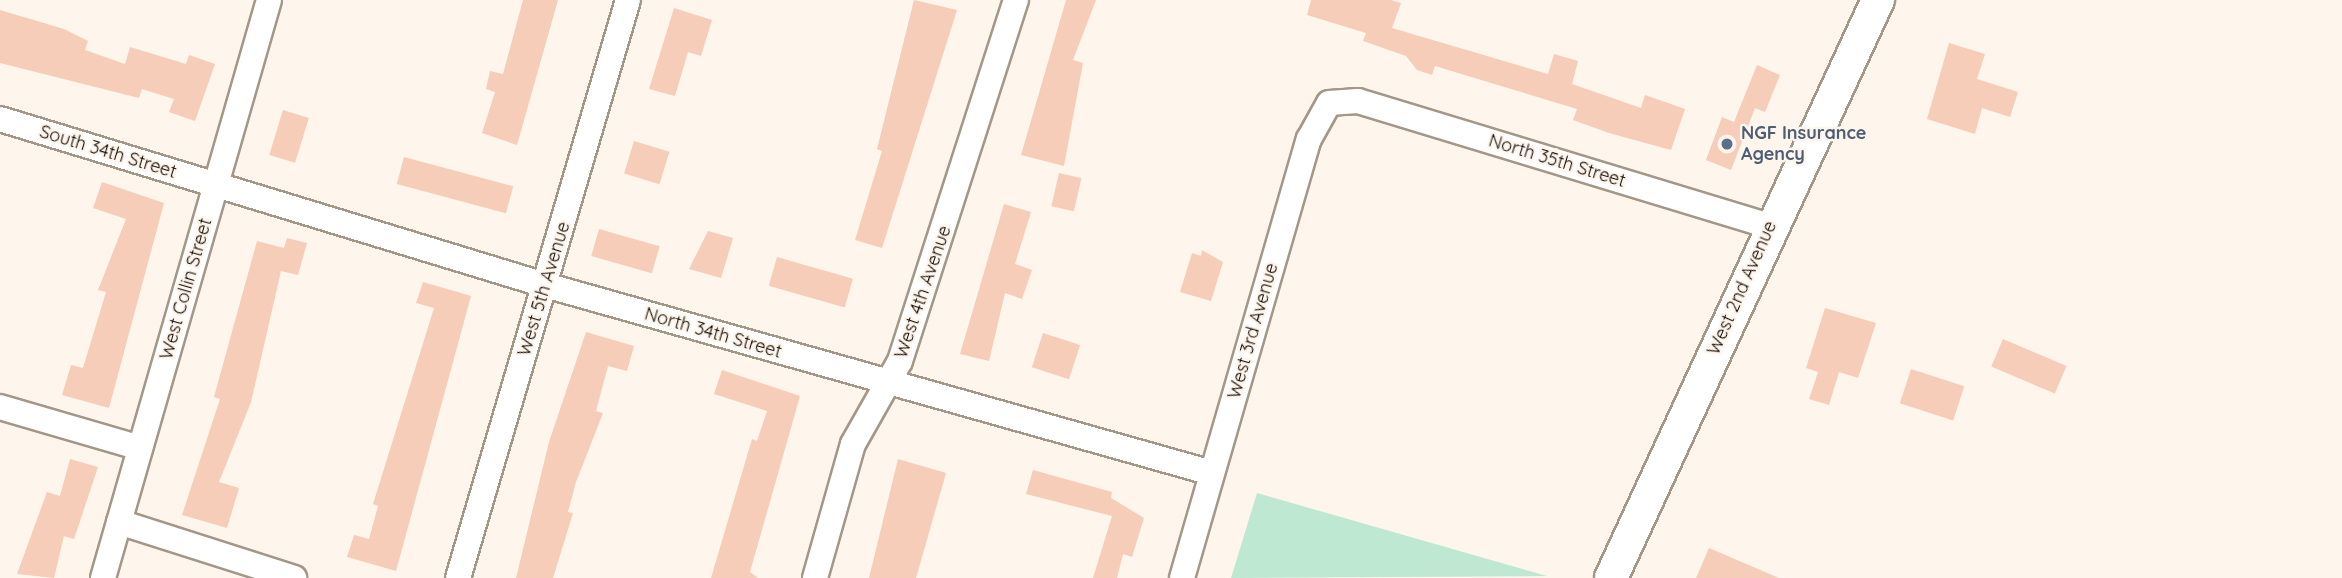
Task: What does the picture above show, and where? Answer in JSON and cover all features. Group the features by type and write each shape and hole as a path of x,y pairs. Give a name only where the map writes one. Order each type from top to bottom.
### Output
{"main road":[{"name":"West 2nd Avenue","path":"1611,578 1770,226 1878,0"}],"street":[{"name":"West Collin Street","path":"103,578 270,0"},
{"name":"West 5th Avenue","path":"458,578 628,0"},
{"name":"West 4th Avenue","path":"815,578 853,444 887,383 952,206 1016,0"},
{"name":"North 35th Street","path":"1345,99 1770,226"},
{"name":"West 3rd Avenue","path":"1182,578 1309,138 1320,112 1345,99"},
{"name":"South 34th Street","path":"0,119 216,185"},
{"name":"North 34th Street","path":"216,185 545,285 1212,473"},
{"path":"0,407 140,448"},
{"path":"119,522 294,578"}],"green space":[{"path":"1257,493 1547,576 1231,578"}],"building":[{"path":"523,0 558,0 517,145 482,133 495,92 486,89 490,71 503,74"},
{"path":"914,0 957,10 882,248 855,240 882,151 877,149"},
{"path":"1066,0 1096,0 1073,60 1083,63 1064,166 1021,155"},
{"path":"1311,0 1391,0 1401,3 1392,28 1548,74 1554,54 1578,61 1572,84 1641,108 1645,95 1685,109 1671,150 1573,120 1577,109 1435,66 1432,75 1417,70 1406,56 1363,41 1366,33 1307,15"},
{"path":"674,8 712,20 701,56 688,52 675,96 649,89"},
{"path":"0,10 64,29 88,41 85,50 125,64 130,47 186,64 189,55 215,64 195,121 169,112 174,99 142,89 139,98 0,63"},
{"path":"1949,43 1985,54 1977,79 2018,92 2010,117 1982,108 1975,134 1927,119"},
{"path":"1757,65 1780,75 1765,112 1755,108 1731,170 1706,160 1722,117 1734,122"},
{"path":"283,110 309,118 295,163 269,155"},
{"path":"634,141 669,152 659,184 624,174"},
{"path":"404,157 513,186 506,213 397,184"},
{"path":"1059,173 1081,178 1074,211 1051,206"},
{"path":"102,182 164,203 109,408 62,395 71,365 83,368 106,292 98,290 126,219 93,208"},
{"path":"1004,204 1031,212 1015,264 1032,270 1022,299 1005,293 989,361 960,354"},
{"path":"599,229 660,246 652,273 591,256"},
{"path":"708,231 733,238 721,278 689,269"},
{"path":"287,238 307,243 298,275 281,271 251,402 219,482 239,488 227,528 182,515 220,399 214,397 257,241 284,248"},
{"path":"1202,250 1223,262 1211,301 1180,292 1192,253 1201,256"},
{"path":"777,257 853,279 845,308 769,286"},
{"path":"423,282 471,296 396,571 347,557 354,535 369,539 378,506 373,504 434,308 416,303"},
{"path":"1825,308 1876,323 1858,378 1839,372 1829,405 1809,399 1818,372 1806,368"},
{"path":"586,332 634,346 627,371 608,366 596,411 603,413 576,482 568,512 573,513 553,578 516,578 549,442"},
{"path":"1043,333 1080,345 1069,379 1032,367"},
{"path":"2003,339 2067,366 2055,394 1991,367"},
{"path":"1911,369 1964,386 1953,421 1900,403"},
{"path":"722,370 800,396 750,572 758,578 711,578 752,439 757,441 767,411 714,394"},
{"path":"70,459 98,467 74,539 64,536 54,578 17,574 47,492 60,496"},
{"path":"898,459 946,473 916,578 869,578"},
{"path":"1033,470 1112,492 1111,498 1144,518 1132,557 1123,554 1117,578 1093,578 1112,516 1026,494"},
{"path":"1709,548 1779,578 1696,578"}],"place":[{"name":"NGF Insurance Agency","path":"1727,144"}]}
